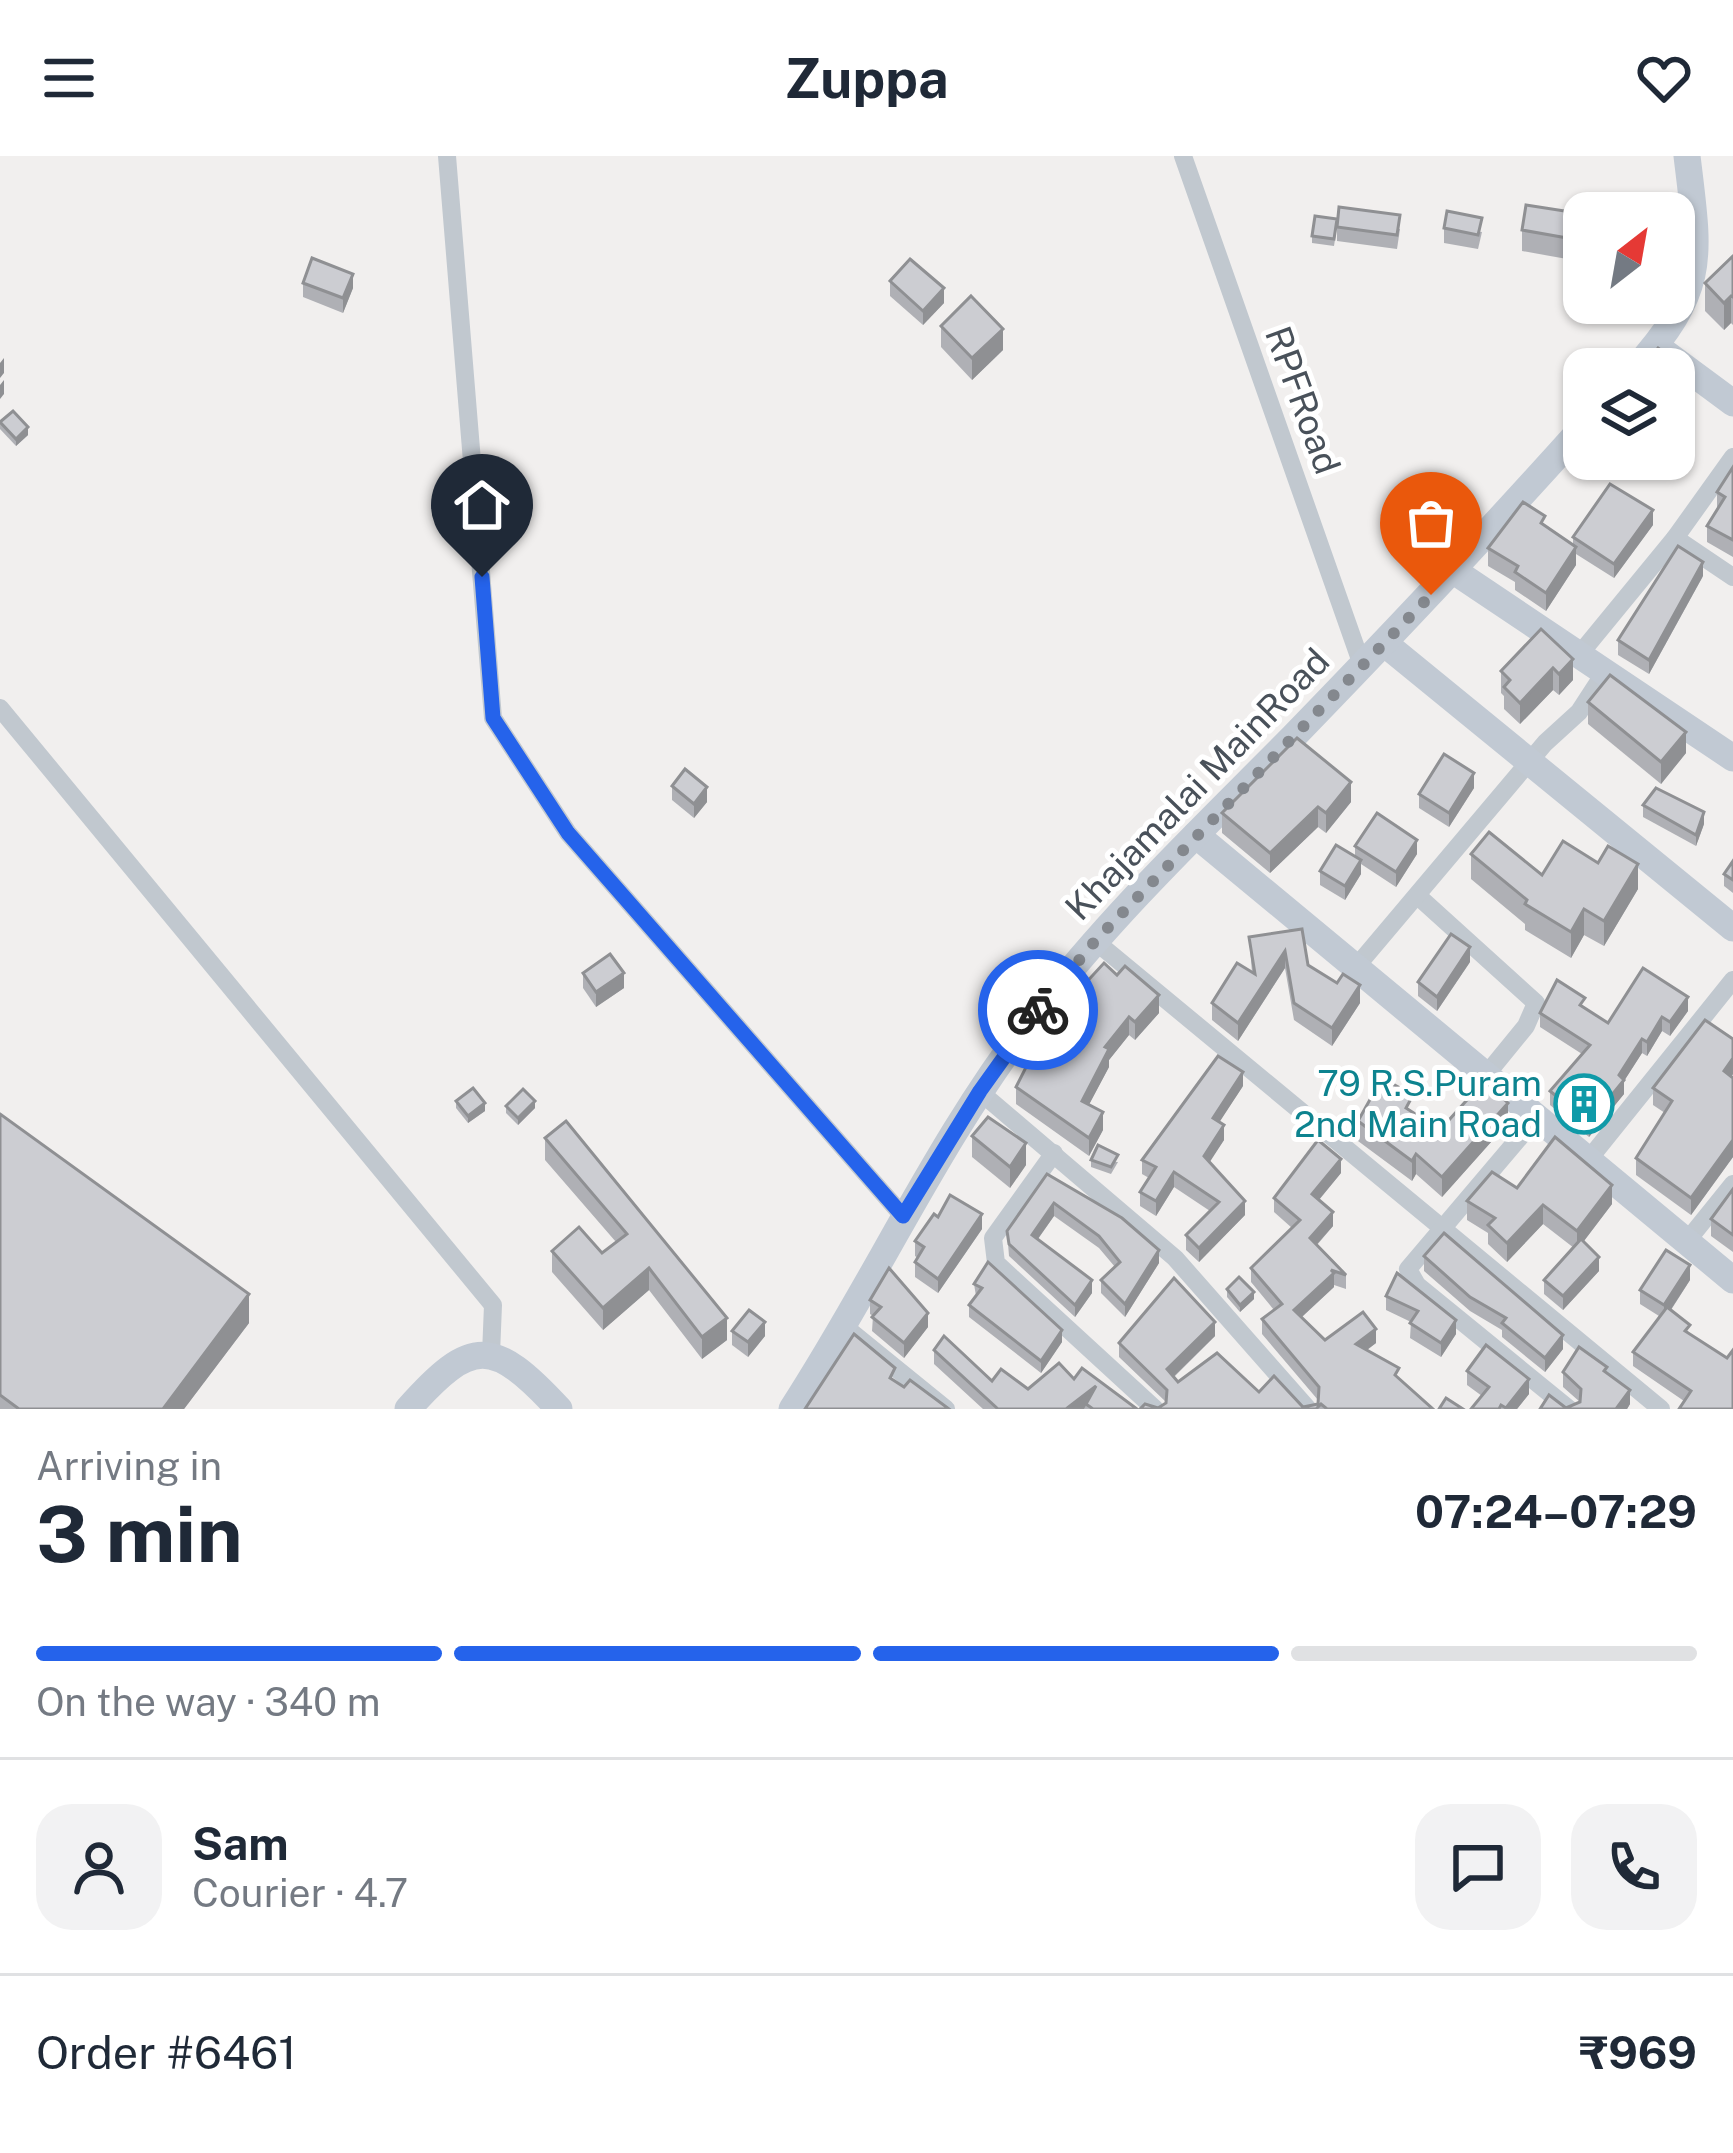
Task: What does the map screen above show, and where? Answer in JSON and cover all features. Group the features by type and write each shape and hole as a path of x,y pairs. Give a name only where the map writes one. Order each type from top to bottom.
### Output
{"main road":[{"path":"1687,156 1697,237 1692,290 1656,346 1733,404"},
{"name":"Khajamalai MainRoad","path":"792,1409 845,1327 903,1216 980,1091 1095,941 1454,571 1563,449"},
{"path":"1454,571 1733,758"},
{"path":"1384,643 1733,928"},
{"path":"1196,836 1733,1280"},
{"path":"408,1409 463,1356 491,1354 532,1380 559,1409"}],"street":[{"path":"447,156 493,718 568,833 903,1216"},
{"name":"RPFRoad","path":"1183,156 1362,665"},
{"path":"1579,655 1676,538 1733,457"},
{"path":"1676,538 1733,578"},
{"path":"1356,968 1579,712 1605,672"},
{"path":"0,708 493,1305 491,1354"},
{"path":"1420,898 1536,1003 1526,1026 1486,1075"},
{"path":"1095,941 1660,1409"},
{"path":"1589,1159 1733,980"},
{"path":"980,1091 1175,1258 1308,1409"},
{"path":"1537,1117 1413,1261 1410,1279 1569,1409"},
{"path":"1054,1154 993,1238 996,1263 1155,1409"},
{"path":"1687,1241 1733,1184"},
{"path":"845,1327 946,1409"}],"building":[{"path":"1526,205 1563,211 1563,237 1522,230"},
{"path":"1339,207 1400,215 1397,235 1337,227"},
{"path":"1447,211 1482,218 1478,235 1444,228"},
{"path":"1315,216 1337,219 1334,239 1312,236"},
{"path":"1733,256 1733,297 1724,303 1705,283"},
{"path":"312,258 353,274 343,298 303,283"},
{"path":"910,259 944,288 923,311 890,281"},
{"path":"971,296 1003,329 972,358 941,326"},
{"path":"13,411 28,427 16,439 0,422"},
{"path":"1733,467 1733,540 1707,526 1725,497 1717,492"},
{"path":"1610,484 1653,510 1614,564 1573,537"},
{"path":"1523,502 1545,516 1541,523 1576,547 1546,593 1515,572 1518,566 1488,548"},
{"path":"1678,546 1703,562 1649,660 1618,640"},
{"path":"1541,629 1573,659 1559,674 1553,668 1520,703 1504,687 1510,680 1501,671"},
{"path":"1610,675 1686,732 1661,762 1588,702"},
{"path":"1297,738 1351,782 1326,813 1318,807 1270,853 1222,813"},
{"path":"1444,754 1474,773 1449,813 1419,794"},
{"path":"685,769 707,787 694,804 672,786"},
{"path":"1656,788 1704,812 1696,835 1643,805"},
{"path":"1377,813 1417,840 1396,872 1355,846"},
{"path":"1489,832 1542,875 1563,841 1598,863 1608,846 1638,864 1604,921 1584,909 1571,932 1525,904 1527,900 1471,854"},
{"path":"1336,845 1361,860 1345,886 1320,871"},
{"path":"1302,929 1308,965 1337,983 1343,974 1360,985 1332,1028 1294,1003 1285,951 1238,1023 1212,1003 1237,963 1255,974 1249,937"},
{"path":"1451,934 1470,947 1437,997 1418,982"},
{"path":"610,954 624,973 596,992 583,973"},
{"path":"1104,963 1117,975 1125,966 1159,995 1135,1022 1129,1017 1105,1047 1109,1049 1082,1101 1103,1112 1089,1138 1016,1087 1057,1006 1076,982 1082,987"},
{"path":"1643,968 1688,997 1670,1022 1662,1017 1647,1042 1642,1039 1619,1075 1624,1080 1589,1123 1550,1091 1590,1045 1540,1013 1557,980 1585,998 1580,1005 1608,1023"},
{"path":"1705,1020 1733,1039 1733,1058 1724,1071 1733,1078 1733,1140 1691,1198 1636,1158 1672,1101 1653,1088"},
{"path":"1218,1056 1243,1072 1213,1118 1224,1125 1204,1156 1245,1201 1199,1248 1186,1235 1219,1202 1174,1172 1156,1201 1140,1192 1156,1167 1142,1160"},
{"path":"1382,1078 1413,1095 1406,1108 1440,1130 1484,1081 1508,1103 1442,1177 1416,1154 1412,1161 1358,1121"},
{"path":"473,1088 485,1103 468,1116 456,1101"},
{"path":"523,1089 535,1101 518,1118 506,1106"},
{"path":"0,1114 249,1294 163,1409 19,1409 0,1395"},
{"path":"988,1117 1026,1143 1010,1167 972,1136"},
{"path":"566,1121 727,1318 702,1337 649,1268 603,1308 552,1251 579,1227 602,1253 627,1234 545,1138"},
{"path":"1555,1137 1612,1185 1577,1231 1543,1205 1507,1243 1488,1225 1495,1218 1467,1201 1492,1172 1517,1188"},
{"path":"1318,1140 1341,1159 1312,1194 1333,1212 1310,1238 1346,1275 1331,1270 1334,1273 1294,1310 1325,1340 1363,1312 1376,1329 1356,1344 1399,1368 1395,1375 1433,1409 1327,1409 1321,1404 1316,1409 1140,1409 1145,1404 1158,1408 1166,1403 1167,1390 1119,1343 1174,1278 1215,1322 1167,1369 1178,1382 1217,1353 1259,1392 1274,1376 1303,1407 1318,1404 1319,1387 1262,1319 1282,1304 1251,1268 1300,1220 1274,1198"},
{"path":"1098,1145 1118,1155 1111,1167 1091,1160"},
{"path":"1047,1174 1122,1218 1159,1250 1125,1304 1101,1280 1120,1262 1099,1236 1054,1203 1032,1235 1092,1280 1075,1305 1009,1244 1007,1231"},
{"path":"1733,1189 1733,1235 1711,1219"},
{"path":"950,1195 982,1214 938,1279 915,1262 924,1247 915,1241 934,1214 938,1217"},
{"path":"1444,1233 1563,1335 1545,1358 1502,1323 1506,1318 1470,1297 1424,1256"},
{"path":"1581,1239 1599,1257 1563,1296 1544,1280"},
{"path":"1666,1250 1690,1265 1664,1305 1640,1290"},
{"path":"988,1262 1062,1330 1041,1361 969,1305 982,1288 974,1284"},
{"path":"889,1268 928,1313 904,1343 872,1317 881,1307 870,1300"},
{"path":"1397,1273 1456,1320 1441,1343 1410,1323 1418,1311 1386,1296"},
{"path":"1239,1277 1254,1292 1240,1305 1227,1289"},
{"path":"1667,1307 1690,1325 1685,1331 1727,1358 1733,1350 1733,1409 1679,1409 1691,1391 1633,1352"},
{"path":"749,1310 765,1322 748,1342 732,1331"},
{"path":"854,1334 895,1368 890,1378 904,1387 910,1380 949,1409 805,1409"},
{"path":"944,1336 992,1381 1001,1369 1028,1389 1059,1363 1074,1379 1082,1368 1137,1409 1093,1409 1086,1404 1096,1386 1066,1409 998,1409 934,1350"},
{"path":"1486,1345 1529,1379 1506,1408 1471,1409 1489,1387 1467,1371"},
{"path":"1579,1347 1630,1390 1616,1409 1540,1409 1549,1395 1566,1408 1580,1402 1581,1389 1563,1372"},
{"path":"1446,1398 1463,1409 1439,1409"}],"way so far":[{"path":"1038,1010 1095,941 1431,595"}],"place":[{"name":"79 R.S.Puram 2nd Main Road","path":"1584,1104"}],"route":[{"path":"482,577 493,718 568,833 903,1216 980,1091 1038,1010"}]}
